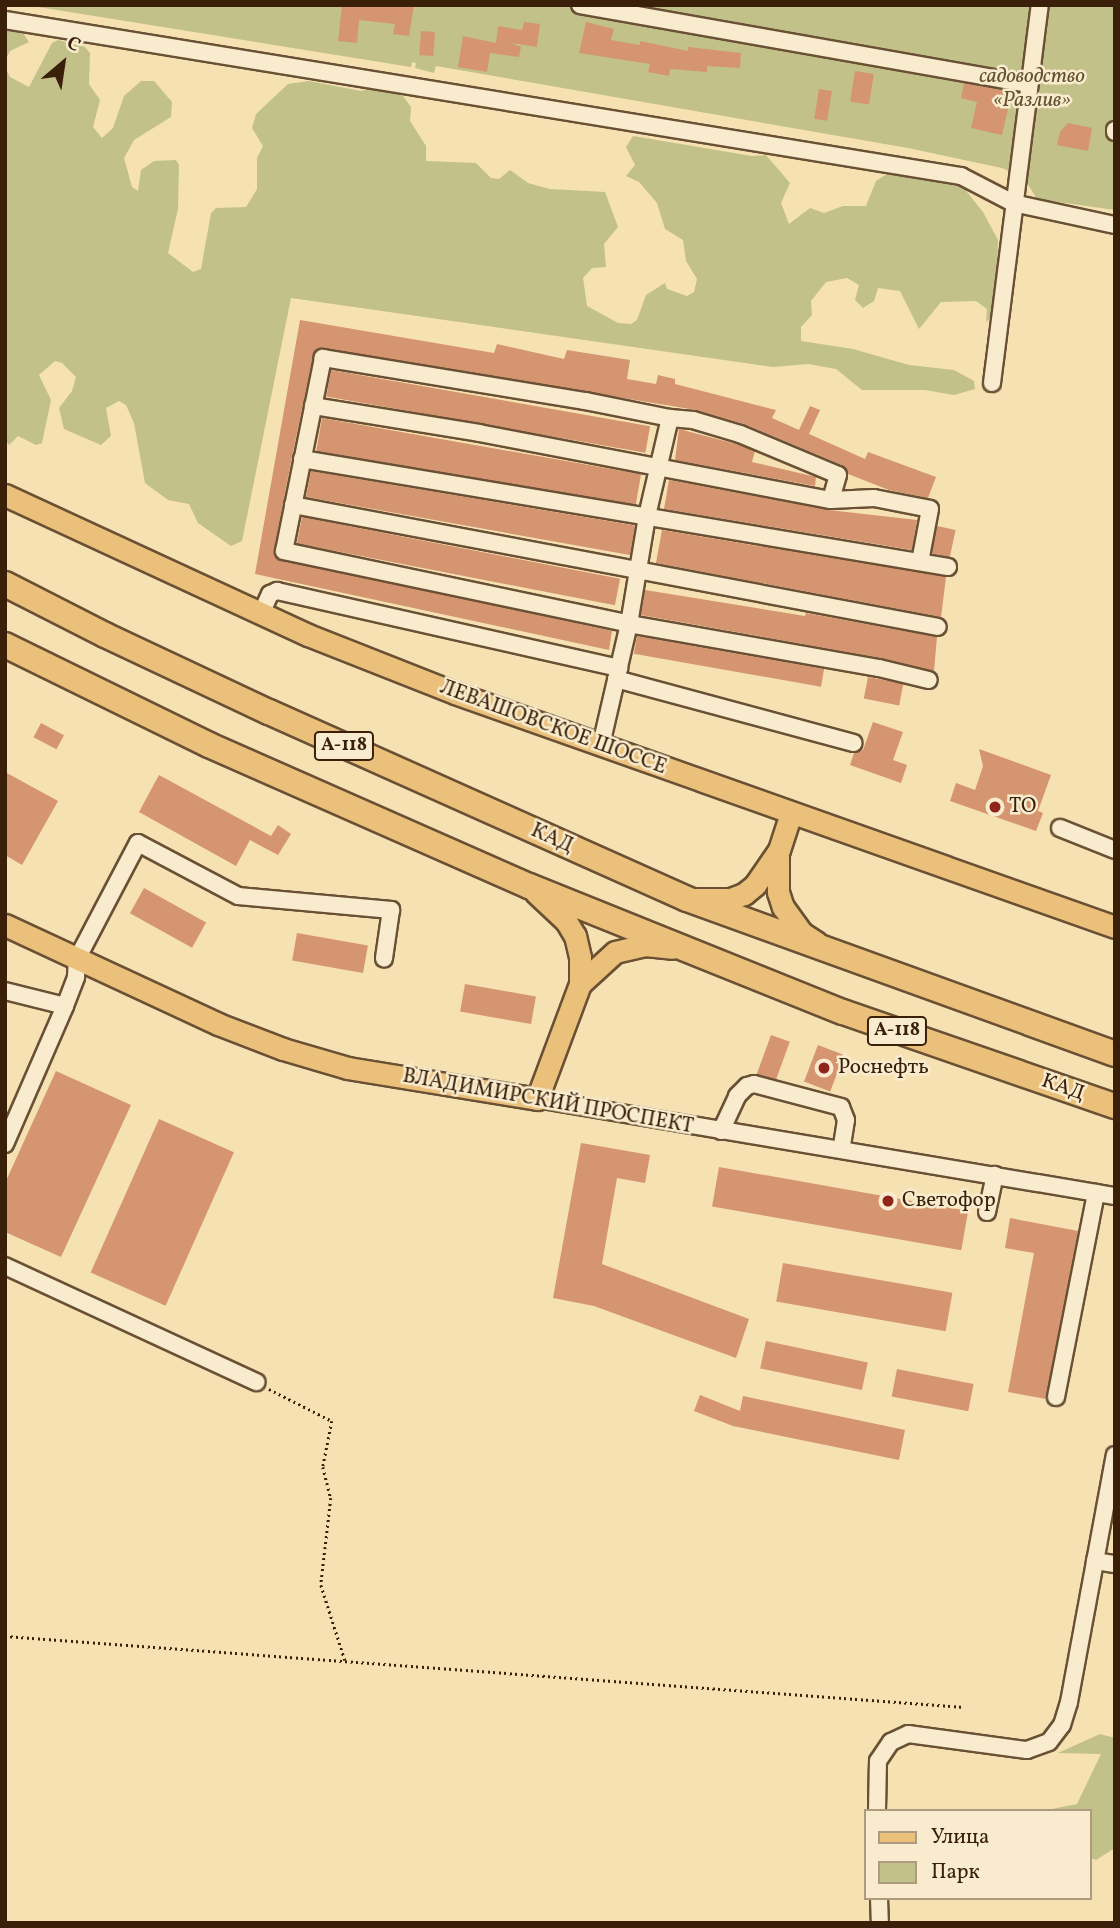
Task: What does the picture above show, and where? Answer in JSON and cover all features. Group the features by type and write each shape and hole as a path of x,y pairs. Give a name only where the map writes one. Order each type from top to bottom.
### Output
{"highway":[{"name":"КАД","path":"5,584 105,635 269,712 687,899 838,956 1115,1054"},
{"name":"КАД","path":"5,645 209,745 528,886 843,1012 1115,1105"}],"main road":[{"name":"ЛЕВАШОВСКОЕ ШОССЕ","path":"5,495 261,614 443,688 1115,927"},
{"path":"687,899 730,899 744,894 767,872 779,850 791,813"},
{"path":"779,850 778,892 782,907 802,933 838,956"},
{"path":"528,886 566,921 575,936 580,957 580,984 537,1099"},
{"name":"ВЛАДИМИРСКИЙ ПРОСПЕКТ","path":"5,926 218,1024 283,1049 348,1068 537,1099"},
{"path":"580,984 607,958 628,947 645,945 682,949"}],"street":[{"path":"580,5 1029,83"},
{"path":"992,383 1040,5"},
{"path":"5,20 961,176 1013,203 1115,225"},
{"path":"831,499 838,475 740,434 693,420 323,358 284,551 629,624 867,665 929,680"},
{"path":"313,406 661,466 831,499 874,498 930,509 920,562"},
{"path":"601,745 629,624 647,516 661,466 670,418"},
{"path":"302,459 948,567"},
{"path":"293,505 938,627"},
{"path":"261,614 270,593 277,591 617,674 854,743"},
{"path":"1060,828 1115,850"},
{"path":"5,1144 65,1006 76,977 77,959 138,843 238,896 391,909 384,958"},
{"path":"5,991 65,1006"},
{"path":"721,1131 737,1096 747,1086 754,1084 841,1107 846,1120 841,1150"},
{"name":"ВЛАДИМИРСКИЙ ПРОСПЕКТ","path":"537,1099 1115,1196"},
{"path":"987,1212 995,1175"},
{"path":"1056,1397 1096,1193"},
{"path":"5,1266 256,1382"},
{"path":"877,1809 878,1761 891,1742 908,1734 1027,1750 1049,1742 1062,1725 1069,1702 1115,1455"},
{"path":"1095,1561 1115,1564"},
{"path":"879,1900 880,1923"}],"path":[{"path":"256,1382 332,1421 323,1467 331,1498 321,1585 345,1660"},
{"path":"5,1636 964,1707"}],"green space":[{"name":"садоводство «Разлив»","path":"26,5 1115,5 1115,210 1037,199 1024,178 1002,168 908,148 436,66 434,73 415,68 416,63 412,62 411,67"},
{"path":"5,29 21,30 29,42 10,51 5,61"},
{"path":"58,40 85,47 90,53 89,84 100,100 93,127 102,138 113,128 124,96 141,81 154,81 172,102 171,117 134,140 124,158 132,187 138,191 141,170 154,161 176,160 179,165 178,209 168,253 193,272 201,269 211,213 216,208 246,207 257,189 257,158 263,146 252,128 256,114 288,84 309,81 361,91 379,86 403,96 411,107 410,121 426,146 426,161 476,163 491,178 499,179 510,170 528,183 550,189 605,192 618,227 604,244 606,267 592,268 583,278 587,306 618,323 631,324 637,320 646,295 665,283 667,289 687,296 694,292 697,279 686,261 683,240 665,229 657,203 639,182 626,176 635,165 626,147 633,136 752,156 766,155 790,183 781,203 789,224 810,208 824,213 843,206 866,206 876,181 887,174 963,187 983,212 998,240 996,313 986,322 987,309 976,301 941,302 919,329 900,291 878,288 874,301 863,308 855,300 859,285 847,278 826,282 811,301 812,315 801,327 801,341 853,349 909,365 954,370 974,381 975,389 954,395 925,390 862,390 836,369 808,364 773,367 291,298 242,541 231,546 198,523 189,504 168,500 145,483 134,423 126,405 119,401 106,408 111,436 101,445 64,429 59,408 72,391 76,377 62,363 55,361 39,375 51,400 42,443 36,445 18,436 9,445 5,440 5,67 10,77 29,87 52,43"},
{"path":"1100,1734 1115,1738 1115,1848 1096,1860 1092,1859 1092,1809 1052,1809 1077,1804 1101,1754 1058,1753"}],"building":[{"path":"342,5 414,5 409,36 393,34 395,24 359,20 357,43 338,41"},
{"path":"524,22 540,24 537,47 511,43 521,47 519,57 490,53 487,72 458,67 463,36 496,43 498,26 522,30"},
{"path":"586,22 614,29 611,40 640,45 640,41 688,51 688,47 741,53 740,68 707,66 707,72 670,69 669,76 648,72 650,64 579,53"},
{"path":"421,31 435,32 433,56 419,55"},
{"path":"855,71 874,74 869,105 850,102"},
{"path":"964,83 1012,92 1002,135 971,128 977,102 961,98"},
{"path":"819,89 832,91 827,121 814,119"},
{"path":"1068,123 1092,128 1088,151 1057,145 1060,132"},
{"path":"300,320 494,353 497,344 564,359 567,350 630,360 627,379 656,384 658,375 675,379 675,384 776,410 772,418 799,430 810,406 820,410 809,434 865,459 868,452 936,477 928,498 889,490 848,474 842,465 744,424 696,410 320,348 313,356 292,457 274,549 277,558 612,631 609,650 255,574"},
{"path":"331,370 650,426 645,453 326,397"},
{"path":"322,418 641,474 635,508 316,451"},
{"path":"679,429 755,451 752,462 816,477 815,486 675,460"},
{"path":"311,471 632,525 635,526 630,555 306,497"},
{"path":"669,480 829,510 917,520 912,550 664,509"},
{"path":"302,517 620,579 615,605 297,544"},
{"path":"937,526 956,530 950,557 931,553"},
{"path":"662,530 946,577 941,617 656,563"},
{"path":"645,590 805,616 806,613 937,637 934,671 881,658 641,615"},
{"path":"637,636 824,669 821,687 634,654"},
{"path":"868,677 903,684 899,705 864,699"},
{"path":"873,722 903,732 893,760 907,765 901,783 850,765 854,753 863,750"},
{"path":"41,723 64,735 56,749 33,737"},
{"path":"979,749 1051,775 1038,811 1043,813 1036,831 950,801 956,783 975,790 983,766"},
{"path":"5,772 58,801 22,865 5,855"},
{"path":"159,775 271,836 278,825 291,834 278,855 250,840 236,866 139,812"},
{"path":"144,888 206,922 192,948 130,913"},
{"path":"297,933 368,946 363,973 292,961"},
{"path":"465,984 536,997 531,1024 460,1012"},
{"path":"771,1035 790,1042 775,1081 757,1074"},
{"name":"Роснефть","path":"818,1045 844,1055 830,1091 804,1081"},
{"path":"56,1071 131,1105 61,1257 5,1232 5,1183"},
{"path":"159,1119 234,1152 166,1306 91,1272"},
{"path":"581,1143 650,1155 645,1183 617,1178 602,1264 749,1319 736,1358 594,1306 553,1298"},
{"path":"719,1167 968,1211 961,1250 712,1206"},
{"path":"1010,1218 1078,1231 1046,1399 1008,1392 1034,1253 1005,1248"},
{"path":"783,1263 952,1293 946,1331 776,1301"},
{"path":"766,1341 868,1363 862,1390 760,1368"},
{"path":"897,1369 974,1384 968,1411 892,1396"},
{"path":"700,1395 740,1411 743,1396 905,1430 899,1460 733,1426 694,1411"}],"place":[{"name":"ТО","path":"995,807"},
{"name":"Роснефть","path":"824,1068"},
{"name":"Светофор","path":"888,1201"}]}
